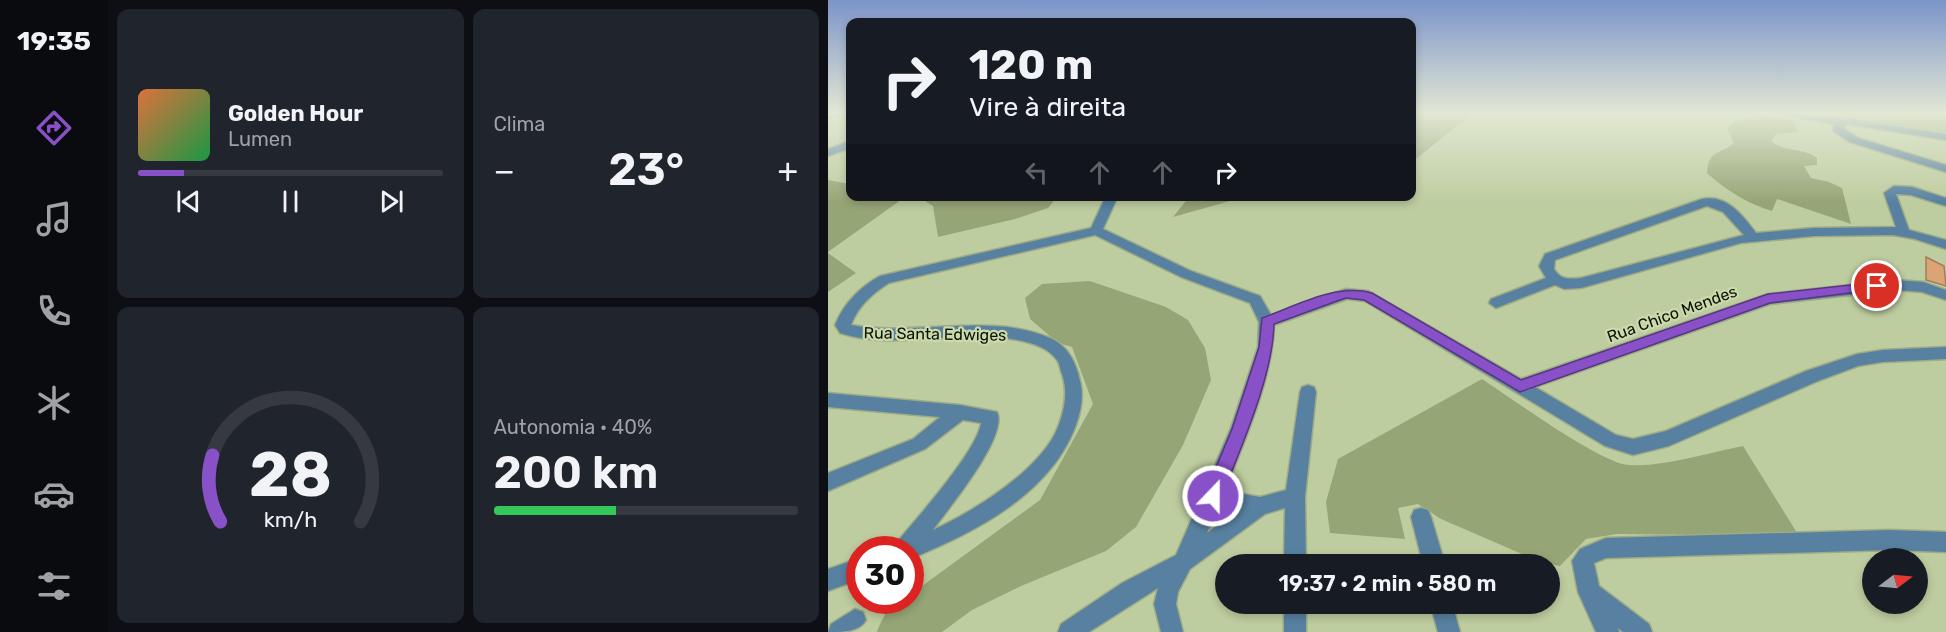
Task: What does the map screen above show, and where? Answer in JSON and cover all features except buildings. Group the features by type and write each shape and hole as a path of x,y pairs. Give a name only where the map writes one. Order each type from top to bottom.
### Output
{"street":[{"path":"1866,143 1946,169"},
{"path":"828,153 846,146"},
{"path":"1904,231 1893,207 1890,193 1894,190 1912,191 1946,202"},
{"path":"1110,201 1096,231 1186,274 1255,300 1267,322 1266,347 1240,429 1213,496 1168,589 1165,604 1172,632"},
{"path":"1753,237 1735,215 1712,201 1674,212 1550,257 1546,262 1546,267 1555,279 1564,284 1581,283 1730,241 1753,237 1866,230 1904,231 1946,245"},
{"name":"Rua Santa Edwiges","path":"924,544 990,510 1034,473 1059,444 1070,418 1076,391 1063,356 1050,345 1033,339 983,332 892,336 846,329 843,325 844,319 866,292 885,279 1096,231"},
{"path":"1496,303 1555,279"},
{"name":"Rua Chico Mendes","path":"1520,386 1768,299 1896,285 1923,287 1946,295"},
{"path":"1267,322 1346,294 1368,296 1611,441 1633,447 1669,438 1838,366 1883,356 1946,353"},
{"path":"1295,554 1295,497 1308,392"},
{"path":"828,400 988,416 992,423 984,441 947,495 914,536"},
{"path":"828,482 919,444 960,412"},
{"path":"1213,496 1239,504 1260,506 1295,497"},
{"path":"1069,632 1130,591 1183,562 1260,506"},
{"path":"1421,517 1431,554"},
{"path":"1608,632 1589,592 1583,561 1587,556 1606,549 1890,540 1946,542"},
{"path":"828,580 846,573"},
{"path":"1589,592 1641,632"},
{"path":"1295,614 1295,632"},
{"path":"1444,614 1449,632"}],"green space":[{"path":"1416,143 1435,143 1416,159"},
{"path":"1733,143 1774,143 1806,152 1817,158 1817,165 1804,166 1811,178 1842,188 1851,224 1777,199 1772,211 1738,196 1707,173 1712,156"},
{"path":"828,180 846,183 846,201 899,201 828,252"},
{"path":"925,201 1054,201 1048,208 1015,219 938,237 933,206"},
{"path":"1186,201 1230,201 1173,217"},
{"path":"828,253 856,273 828,292"},
{"path":"1090,281 1166,307 1188,320 1205,348 1211,380 1183,445 1136,527 1106,551 1021,586 972,610 942,632 877,632 886,614 924,614 924,585 1040,500 1093,404 1072,347 1058,343 1030,319 1025,298 1042,284"},
{"path":"1482,379 1578,442 1616,462 1629,465 1657,464 1743,446 1799,536 1617,534 1586,539 1560,566 1560,554 1522,554 1441,519 1418,504 1398,508 1405,539 1330,533 1326,502 1338,459"}],"route":[{"path":"1213,496 1240,429 1266,347 1267,322 1333,298 1346,294 1368,296 1520,386 1768,299 1877,286"}]}
